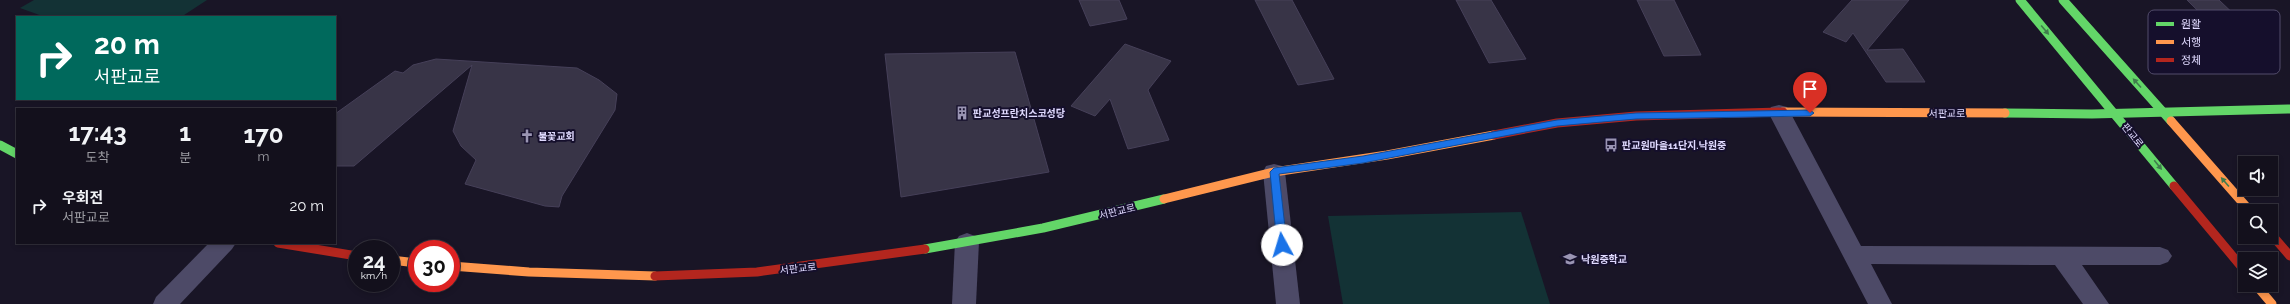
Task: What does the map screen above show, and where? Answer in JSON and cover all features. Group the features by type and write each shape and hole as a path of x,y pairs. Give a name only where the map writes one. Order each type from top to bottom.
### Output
{"street":[{"name":"판교로","path":"2020,0 2238,262"},
{"path":"2063,0 2244,204"},
{"path":"2163,112 2290,109"},
{"name":"서판교로","path":"460,267 529,272 662,276 708,275 820,266 967,242 1092,217 1274,172 1380,157 1557,123 1636,116 1779,112 2163,112"},
{"path":"1779,112 1880,304"},
{"path":"0,145 16,153"},
{"path":"1274,172 1288,304"},
{"path":"964,304 967,242"},
{"path":"2278,242 2290,256"},
{"path":"165,304 223,244"},
{"path":"284,244 348,255"},
{"path":"1853,255 2160,256"},
{"path":"2062,256 2097,304"},
{"path":"2262,292 2272,304"}],"green space":[{"path":"34,0 207,0 183,16 42,16 20,8"},
{"path":"1521,212 1550,304 1343,304 1328,216"}],"building":[{"path":"1079,0 1119,0 1127,19 1090,26"},
{"path":"1255,0 1292,0 1334,79 1298,85"},
{"path":"1456,0 1491,0 1526,59 1489,63"},
{"path":"1637,0 1674,0 1701,55 1664,56"},
{"path":"1852,0 1909,0 1867,50 1903,49 1925,82 1886,82 1853,33 1846,42 1823,32"},
{"path":"2187,0 2219,0 2229,10 2197,10"},
{"path":"1125,44 1171,61 1148,90 1169,140 1128,149 1110,99 1095,116 1071,106"},
{"name":"판교성프란치스코성당","path":"1015,52 1049,172 901,197 885,54"},
{"name":"불꽃교회","path":"436,59 577,68 599,80 617,94 615,110 562,196 559,207 545,206 465,184 476,160 461,146 453,131 472,65 354,166 336,166 336,113 395,71 403,73 413,65"}],"traffic: fast":[{"path":"2020,0 2174,186"},
{"path":"2063,0 2171,121"},
{"path":"2005,113 2092,114 2290,109"},
{"path":"0,145 16,153"},
{"path":"925,249 1043,228 1164,199"}],"traffic: slow":[{"path":"1783,112 2005,113"},
{"path":"2171,121 2244,204"},
{"path":"1164,199 1274,172 1387,155 1494,135"},
{"path":"400,261 408,262"},
{"path":"460,267 529,272 655,276"},
{"path":"2262,292 2272,304"}],"traffic: jam":[{"path":"1494,135 1557,123 1636,116 1783,112"},
{"path":"2174,186 2238,263"},
{"path":"2278,242 2290,256"},
{"path":"284,244 348,255"},
{"path":"655,276 723,275 790,269 925,249"}],"place":[{"name":"판교성프란치스코성당","path":"962,113"},
{"name":"불꽃교회","path":"527,136"},
{"name":"판교원마을11단지.낙원중","path":"1611,145"},
{"name":"낙원중학교","path":"1570,259"}],"route":[{"path":"1282,245 1274,172 1363,160 1557,123 1636,116 1762,112 1810,113"}]}
